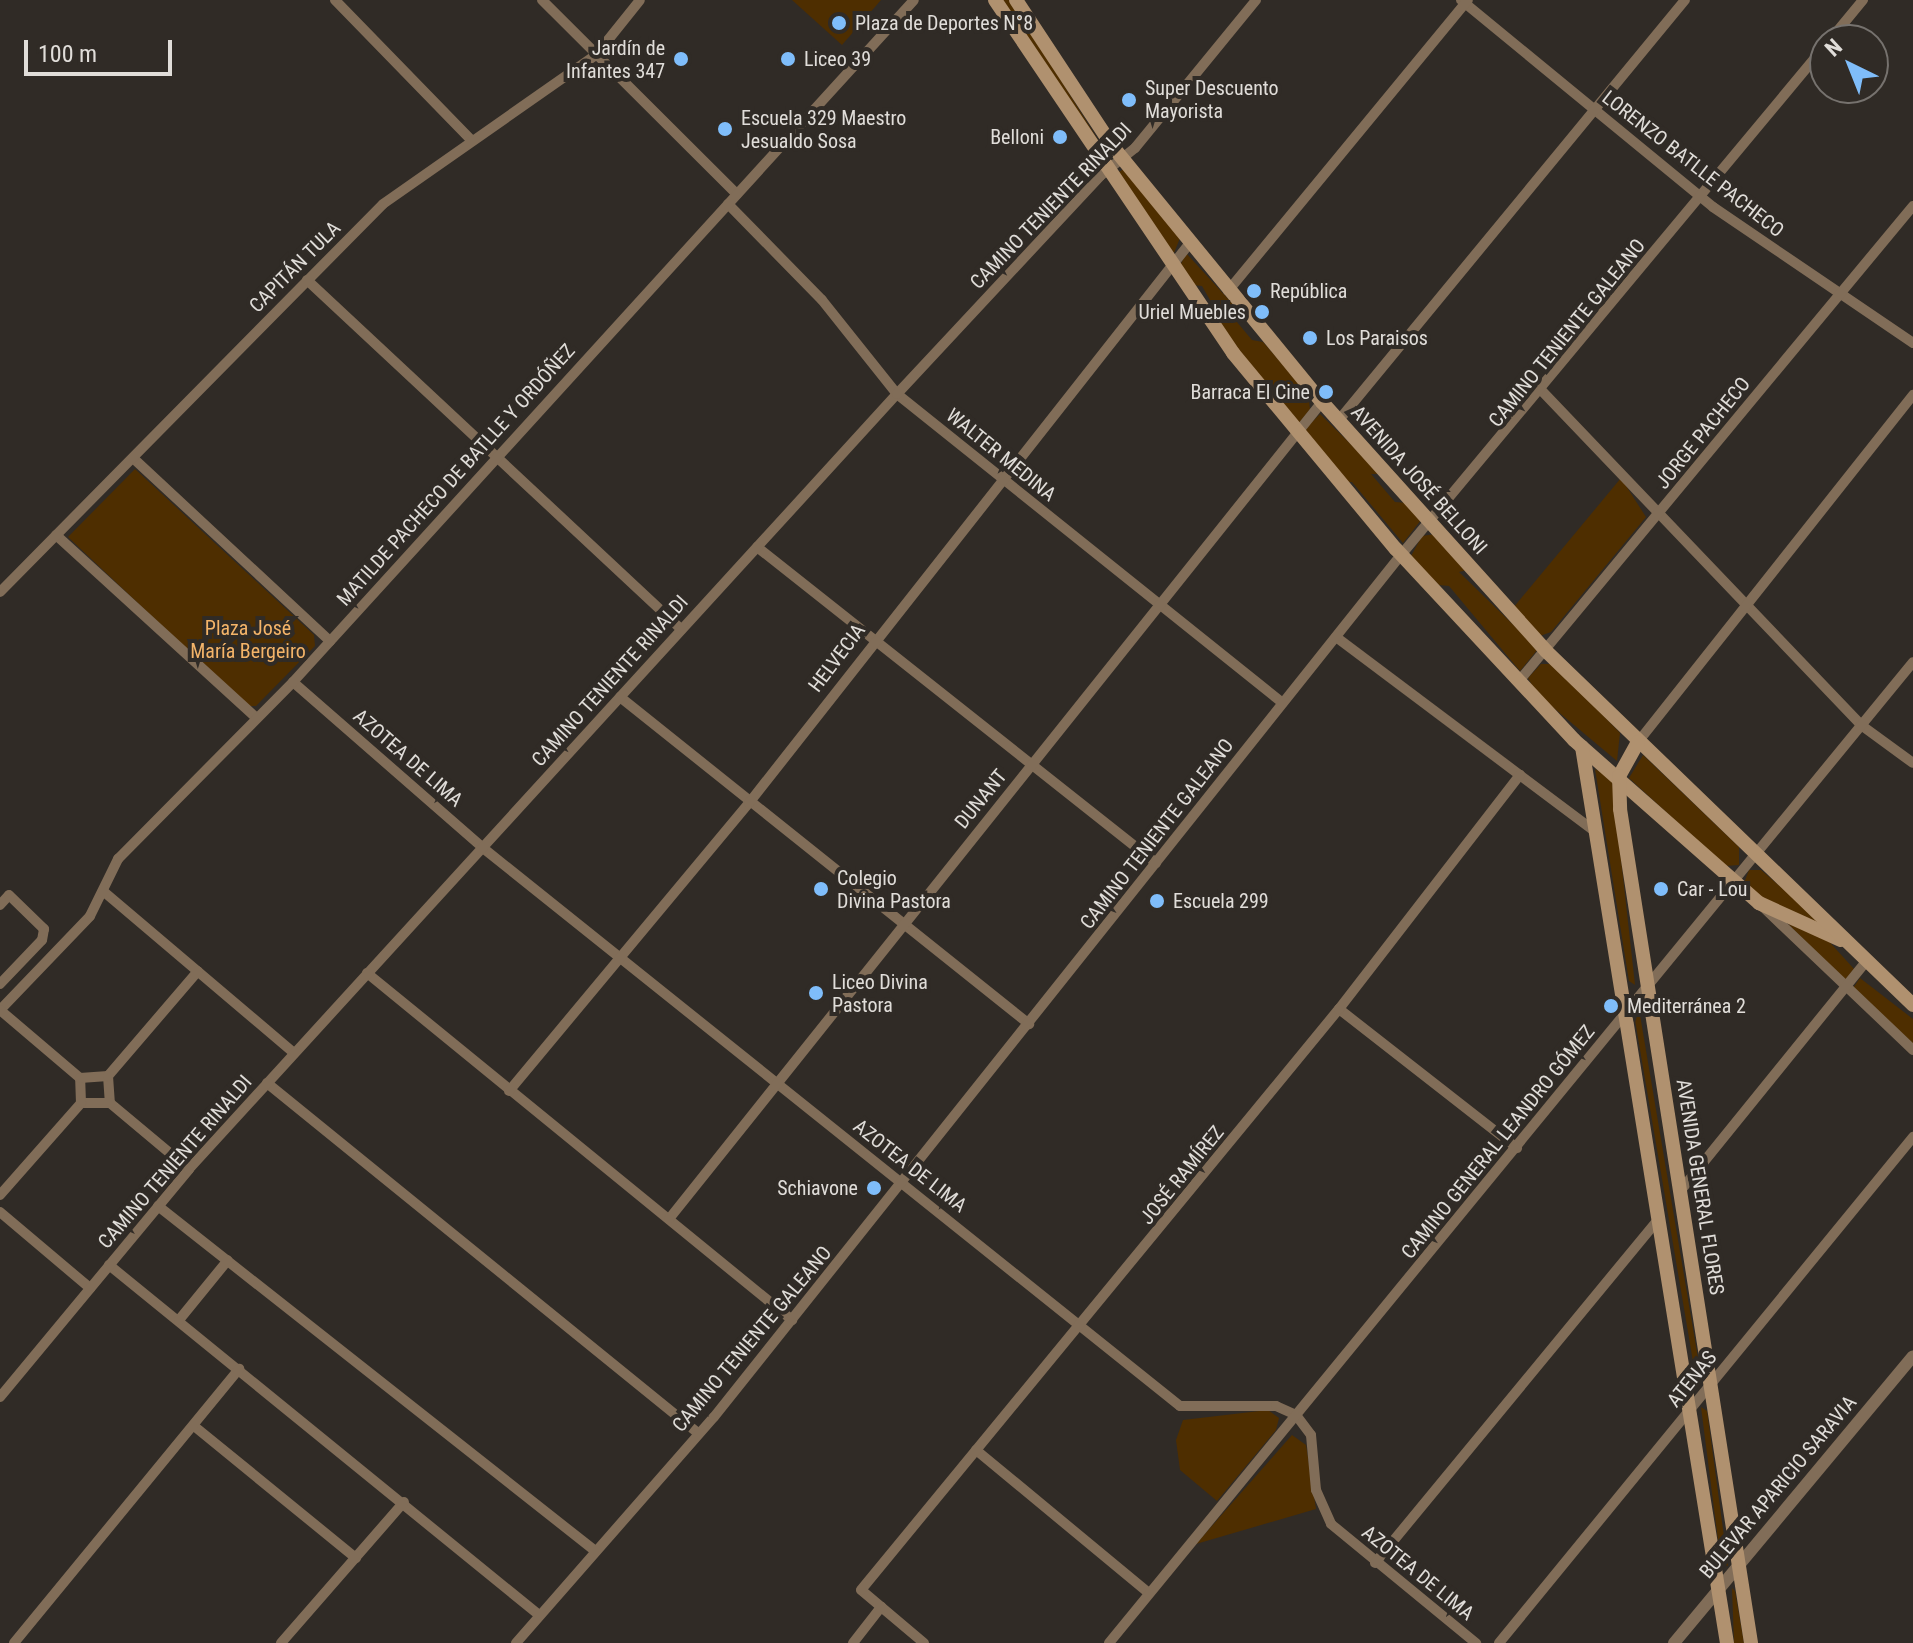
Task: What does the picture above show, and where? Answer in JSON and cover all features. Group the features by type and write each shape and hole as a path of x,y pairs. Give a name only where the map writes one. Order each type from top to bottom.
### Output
{"main road":[{"name":"AVENIDA JOSÉ BELLONI","path":"995,0 1171,265 1296,435 1401,555 1582,747 1619,776 1762,905 1844,942"},
{"name":"AVENIDA JOSÉ BELLONI","path":"1016,0 1122,159 1322,402 1546,651 1754,850 1865,963 1913,1005"},
{"path":"1619,776 1638,742"},
{"path":"1582,747 1727,1643"},
{"name":"AVENIDA GENERAL FLORES","path":"1619,776 1647,985 1751,1643"}],"street":[{"path":"335,0 471,140"},
{"path":"542,0 737,194"},
{"name":"CAPITÁN TULA","path":"0,592 402,187 596,55 640,0"},
{"name":"MATILDE PACHECO DE BATLLE Y ORDÓÑEZ","path":"0,1010 90,916 118,859 255,717 293,682 495,456 914,0"},
{"name":"CAMINO TENIENTE RINALDI","path":"0,1397 189,1169 897,394 1106,170 1122,159 1256,0"},
{"path":"1339,420 1685,0"},
{"path":"1843,24 1863,0"},
{"path":"1228,291 1465,1"},
{"name":"LORENZO BATLLE PACHECO","path":"1465,1 1702,198 1840,297 1913,343"},
{"name":"CAMINO TENIENTE GALEANO","path":"516,1643 792,1320 1401,555 1432,524 1809,66"},
{"name":"WALTER MEDINA","path":"728,204 822,300 897,394 1283,703"},
{"name":"JORGE PACHECO","path":"1519,681 1661,514 1913,206"},
{"name":"HELVECIA","path":"509,1091 749,803 1000,478 1189,244"},
{"path":"307,280 681,629"},
{"path":"1542,391 1861,725 1913,763"},
{"path":"1638,742 1750,607 1913,395"},
{"name":"DUNANT","path":"669,1219 1322,402"},
{"path":"133,458 330,641"},
{"path":"56,535 255,717"},
{"path":"757,547 1030,767 1156,863"},
{"path":"1336,637 1598,834"},
{"name":"CAMINO GENERAL LEANDRO GÓMEZ","path":"1109,1643 1517,1148 1754,850 1913,662"},
{"name":"AZOTEA DE LIMA","path":"293,682 483,848 1186,1409 1276,1406 1296,1415 1311,1435 1325,1515 1375,1563 1476,1643"},
{"path":"620,697 1029,1024"},
{"name":"JOSÉ RAMÍREZ","path":"881,1607 861,1590 1339,1009 1520,775"},
{"path":"103,891 294,1053"},
{"path":"0,905 9,895 44,929 42,940 0,984"},
{"name":"AVENIDA JOSÉ BELLONI","path":"1762,905 1913,1050"},
{"path":"1681,1190 1865,963"},
{"path":"110,1103 108,1076 198,971"},
{"path":"367,973 792,1320"},
{"path":"1339,1009 1517,1148"},
{"path":"0,1010 80,1078 108,1076"},
{"path":"0,1195 81,1103 80,1078"},
{"path":"267,1083 698,1433"},
{"path":"81,1103 110,1103 189,1169"},
{"name":"ATENAS","path":"1499,1643 1913,1137"},
{"path":"158,1206 594,1550"},
{"path":"0,1212 90,1288"},
{"path":"1375,1563 1660,1216"},
{"path":"179,1320 228,1260"},
{"path":"109,1265 404,1502 539,1615"},
{"name":"BULEVAR APARICIO SARAVIA","path":"1674,1643 1911,1363"},
{"path":"14,1643 239,1369"},
{"path":"194,1426 356,1558"},
{"path":"976,1450 1149,1593"},
{"path":"281,1643 404,1502"},
{"path":"853,1643 881,1607 924,1643"}],"green space":[{"name":"Plaza de Deportes N°8","path":"792,0 881,0 842,45"},
{"path":"1000,0 1011,0 1103,148"},
{"path":"1126,168 1180,238 1174,253 1115,174"},
{"path":"1186,253 1241,313 1231,315 1252,340 1263,342 1308,393 1310,409 1299,423 1209,314 1218,314 1202,286 1191,285 1179,268"},
{"path":"1320,414 1381,474 1371,474 1395,502 1408,503 1421,520 1403,543 1352,482 1343,482 1305,429"},
{"name":"Plaza José María Bergeiro","path":"135,469 314,635 315,646 256,706 247,706 68,537"},
{"path":"1621,478 1646,517 1551,632 1540,636 1513,608"},
{"path":"1435,534 1467,570 1459,572 1538,649 1520,671 1449,586 1439,585 1411,556 1422,536"},
{"path":"1541,664 1554,664 1620,733 1617,761 1537,694 1528,678"},
{"path":"1643,755 1739,847 1739,865 1725,866 1629,778"},
{"path":"1595,769 1612,778 1635,985 1629,981"},
{"path":"1749,870 1761,870 1837,935 1774,908 1744,883"},
{"path":"1788,924 1825,937 1854,969 1845,980"},
{"path":"1860,978 1913,1019 1913,1044 1853,988"},
{"path":"1639,1009 1702,1382 1697,1385 1634,1014"},
{"path":"1701,1407 1707,1411 1728,1566 1721,1563"},
{"path":"1268,1410 1279,1418 1276,1430 1217,1501 1180,1470 1176,1440 1183,1420"},
{"path":"1292,1435 1306,1445 1316,1509 1196,1544"},
{"path":"1732,1588 1735,1591 1744,1643 1734,1643"}],"place":[{"name":"Plaza de Deportes N°8","path":"839,23"},
{"name":"Jardín de Infantes 347","path":"681,59"},
{"name":"Liceo 39","path":"788,59"},
{"name":"Super Descuento Mayorista","path":"1129,100"},
{"name":"Escuela 329 Maestro Jesualdo Sosa","path":"725,129"},
{"name":"Belloni","path":"1060,137"},
{"name":"República","path":"1254,291"},
{"name":"Uriel Muebles","path":"1262,312"},
{"name":"Los Paraisos","path":"1310,338"},
{"name":"Barraca El Cine","path":"1326,392"},
{"name":"Colegio Divina Pastora","path":"821,889"},
{"name":"Car - Lou","path":"1661,889"},
{"name":"Escuela 299","path":"1157,901"},
{"name":"Liceo Divina Pastora","path":"816,993"},
{"name":"Mediterránea 2","path":"1611,1006"},
{"name":"Schiavone","path":"874,1188"}]}
